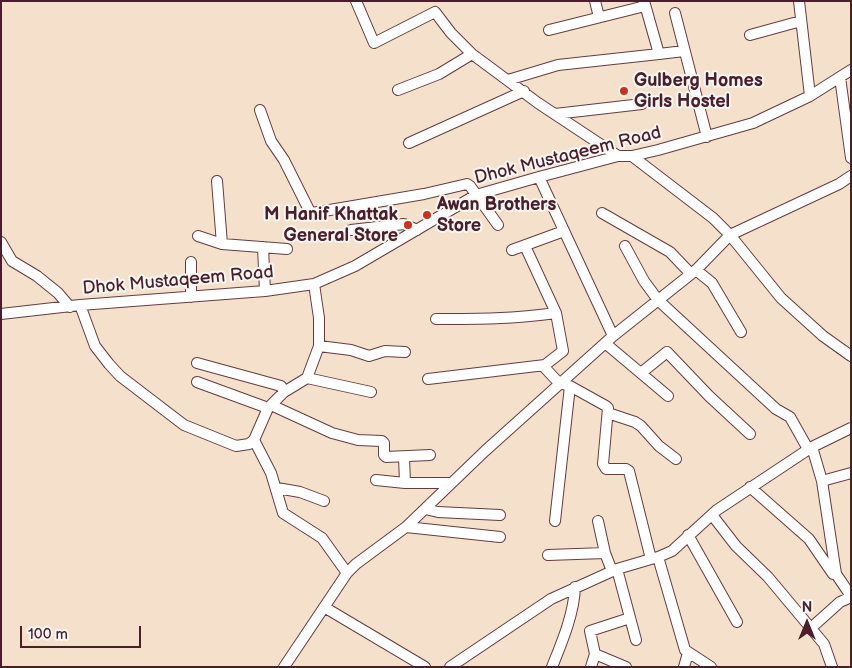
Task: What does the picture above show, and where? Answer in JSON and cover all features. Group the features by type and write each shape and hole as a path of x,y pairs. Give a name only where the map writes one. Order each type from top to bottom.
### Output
{"street":[{"path":"356,1 374,43 435,12 451,33 472,54 555,114 618,156"},
{"path":"594,1 599,17"},
{"path":"799,1 810,96"},
{"path":"549,30 644,4 659,54"},
{"path":"675,13 707,137"},
{"path":"750,35 801,21"},
{"path":"508,80 558,66 684,51"},
{"path":"398,90 439,74 472,54"},
{"name":"Dhok Mustaqeem Road","path":"1,314 75,306 265,291 314,284 355,266 476,196 618,156 632,156 753,123 810,96 851,70"},
{"path":"840,77 851,158"},
{"path":"409,142 524,91"},
{"path":"555,114 642,104"},
{"path":"260,110 271,141 284,160 312,213 424,194 467,184 498,225"},
{"path":"632,156 712,218 730,235 781,298 823,336 851,356"},
{"path":"284,667 347,573 356,564 406,527 451,483 609,339 694,272 730,235 839,184 851,176"},
{"path":"539,177 564,231 609,339 668,396"},
{"path":"217,181 222,244"},
{"path":"602,213 670,252 694,272 712,283 741,332"},
{"path":"351,230 404,224 417,230"},
{"path":"512,250 564,231"},
{"path":"198,236 222,244 287,249"},
{"path":"1,242 12,261 37,276 75,306 95,346 120,376 184,425 236,446 249,444 254,440 270,406 284,392 306,378 319,346 319,318 314,284"},
{"path":"428,379 545,365 563,351 556,313 525,246"},
{"path":"625,246 644,281 658,300 776,409 790,417 810,448 822,481 836,574 851,597 840,602 811,628"},
{"path":"263,247 265,291"},
{"path":"191,262 191,297"},
{"path":"436,319 494,320 527,318 556,313"},
{"path":"319,346 351,350 368,356 385,351 405,352"},
{"path":"641,372 667,352 708,396 750,434"},
{"path":"197,363 281,386 284,392"},
{"path":"545,365 559,384 570,386 606,406 608,412 602,464 606,469 626,469 629,471 654,558 685,650 711,667"},
{"path":"306,378 371,392"},
{"path":"197,382 270,406 332,433 358,440 382,441 386,457 430,455"},
{"path":"555,521 570,386"},
{"path":"608,412 641,426 659,446 676,460"},
{"path":"450,667 551,599 615,570 672,551 712,515 750,487 810,448 851,428"},
{"path":"254,440 277,488 283,513 322,538 347,573"},
{"path":"404,456 405,483"},
{"path":"822,481 851,473"},
{"path":"376,480 405,483 451,483"},
{"path":"750,487 808,539 833,574 836,574"},
{"path":"277,488 300,492 324,501"},
{"path":"424,509 438,512 500,515"},
{"path":"712,515 736,546 768,576 824,644 832,667"},
{"path":"598,521 604,553 615,570 636,640"},
{"path":"406,527 500,537"},
{"path":"688,536 737,622"},
{"path":"548,555 604,553"},
{"path":"552,667 563,640 575,596 575,587"},
{"path":"324,607 424,667"},
{"path":"591,667 595,654 590,631 630,618"},
{"path":"684,667 688,653"},
{"path":"595,654 626,667"}],"place":[{"name":"Gulberg Homes Girls Hostel","path":"624,91"},
{"name":"Awan Brothers Store","path":"427,215"},
{"name":"M Hanif Khattak General Store","path":"408,225"}]}
